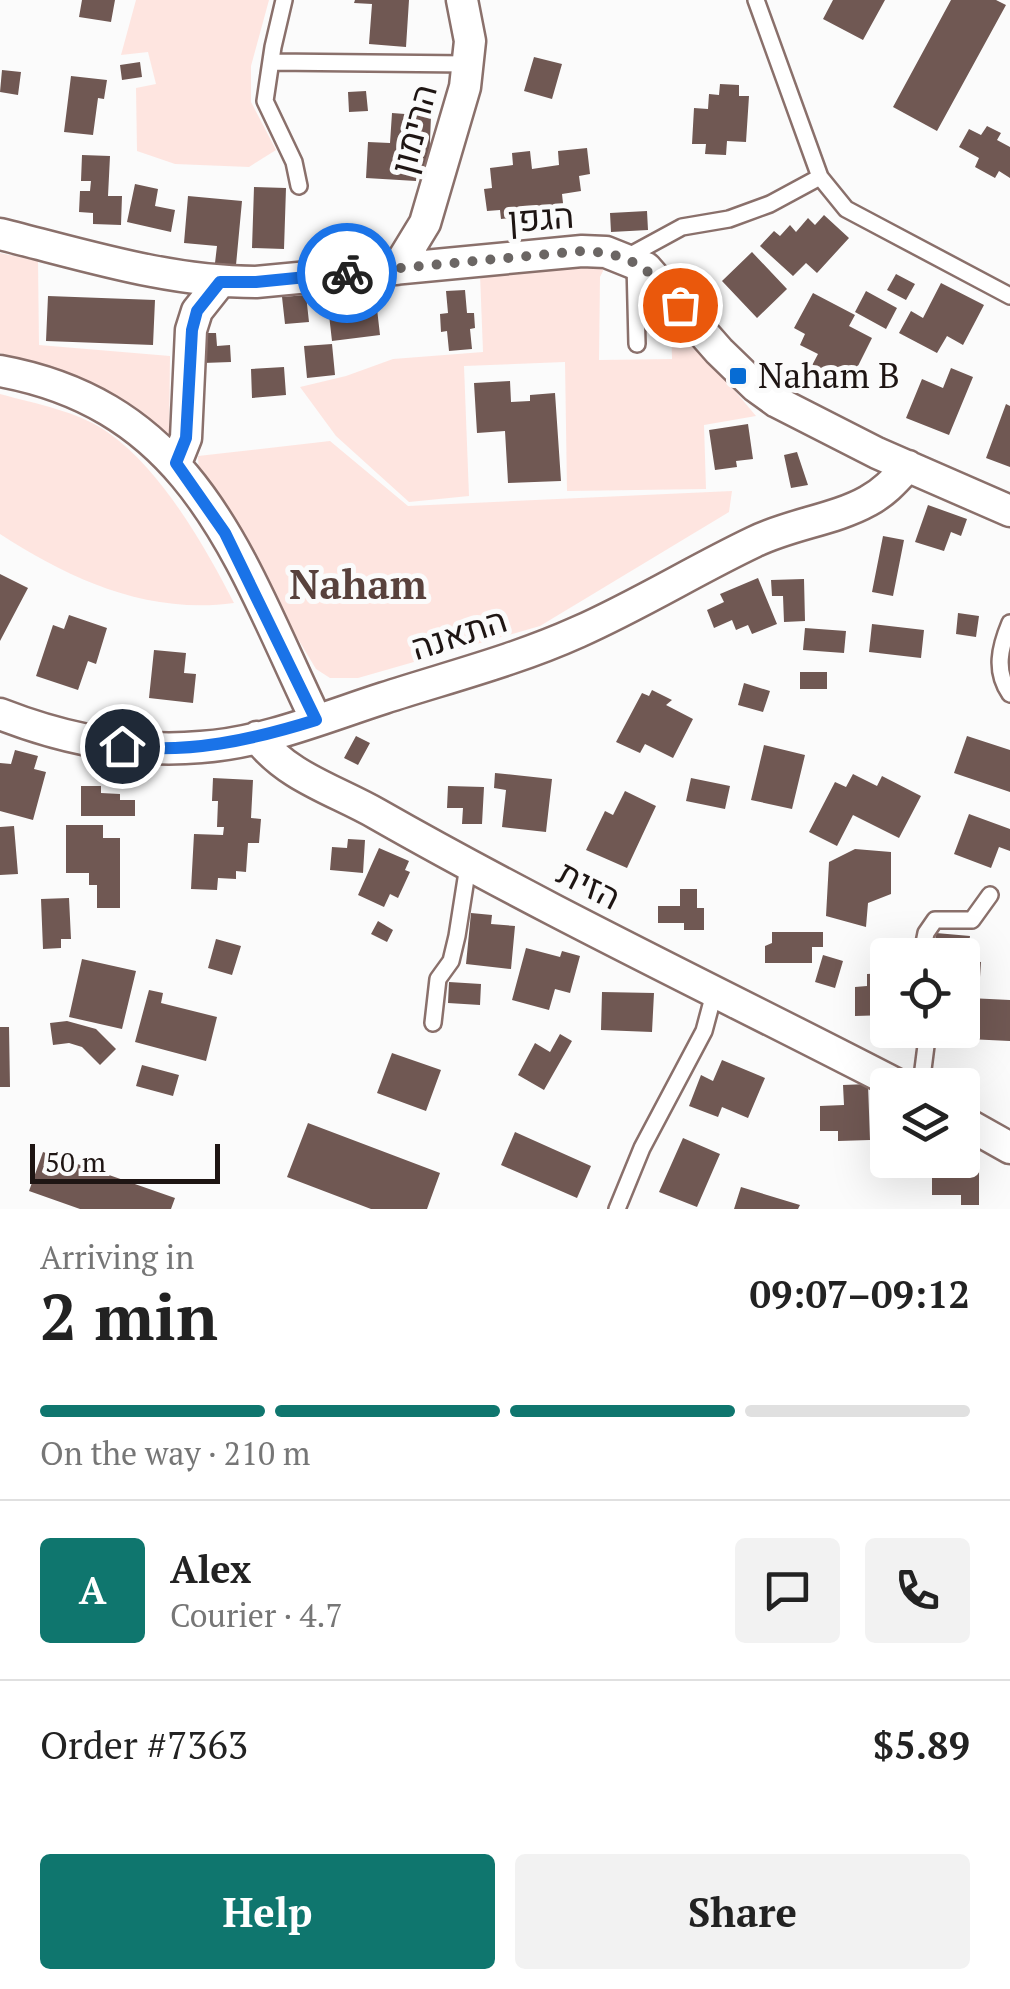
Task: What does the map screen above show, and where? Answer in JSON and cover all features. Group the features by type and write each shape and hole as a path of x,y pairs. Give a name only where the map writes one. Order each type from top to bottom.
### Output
{"street":[{"name":"הרימון","path":"396,268 425,223 450,147 470,40 462,0"},
{"name":"הגפן","path":"0,234 156,273 220,282 256,282 582,251 606,252 630,260"},
{"path":"630,260 660,282 754,386 812,422 1010,511"},
{"path":"176,463 186,438 192,330 197,311 220,282"},
{"path":"0,372 90,398 128,422 176,463 225,533 316,720"},
{"name":"התאנה","path":"0,714 96,742 147,749 204,748 316,720 534,650 578,632 754,542 792,525 866,503 887,489 908,466"},
{"name":"הזית","path":"257,736 284,766 468,866 870,1070"},
{"path":"980,1131 1010,1148"}],"lane":[{"path":"284,0 265,101 294,162 299,186"},
{"path":"756,0 820,177 846,208 1010,296"},
{"path":"271,62 468,64"},
{"path":"637,344 630,260 682,228 729,219 770,204 820,177"},
{"path":"1010,623 999,659 1002,681 1010,694"},
{"path":"433,1024 438,979 451,961 458,936 468,866"},
{"path":"925,938 935,920 972,920 990,895"},
{"path":"618,1209 642,1148 704,1031 715,990"}],"shaded area":[{"path":"136,0 269,0 251,66 251,102 276,150 249,167 175,164 137,151 136,88 156,84 148,52 121,55"},
{"path":"0,253 38,261 39,345 170,356 169,440 95,386 0,353"},
{"path":"605,267 600,277 599,360 672,359 671,315 756,416 704,425 706,489 567,491 565,362 464,366 469,496 409,502 336,436 300,387 393,359 483,352 480,274"},
{"path":"0,394 85,419 129,450 181,512 234,603 171,604 111,590 54,565 0,534"},
{"path":"330,441 408,506 732,491 729,512 540,626 358,678 330,678 316,669 199,474 198,456"}],"building":[{"path":"82,0 115,0 111,22 79,17"},
{"path":"409,0 406,47 369,44 372,4 354,3"},
{"path":"833,0 885,0 863,40 823,19"},
{"path":"951,0 996,0 1006,5 937,131 893,107"},
{"path":"534,57 562,64 552,99 524,91"},
{"path":"140,62 142,77 122,80 120,65"},
{"path":"2,70 21,72 18,95 0,92"},
{"path":"71,76 107,80 104,99 98,98 93,135 64,132"},
{"path":"720,84 739,85 739,96 749,96 746,142 727,141 726,155 705,154 706,144 692,144 694,108 708,109 709,94 719,95"},
{"path":"366,91 368,111 349,112 348,92"},
{"path":"392,113 431,116 429,166 417,166 416,181 366,178 368,142 390,143"},
{"path":"987,126 1001,133 997,140 1010,147 1010,178 999,171 995,178 975,167 979,158 959,147 969,129 981,135"},
{"path":"587,148 590,174 579,176 581,191 562,194 564,212 501,219 500,210 487,211 484,189 492,188 490,168 513,165 512,153 530,151 532,169 559,165 558,151"},
{"path":"82,155 110,156 108,196 122,196 121,225 93,224 93,213 79,212 80,191 90,191 91,181 81,181"},
{"path":"135,184 158,189 155,206 175,210 171,232 127,222"},
{"path":"254,187 286,188 284,249 252,248"},
{"path":"188,196 242,201 236,265 215,263 217,246 184,243"},
{"path":"647,211 648,230 611,232 610,213"},
{"path":"824,215 849,238 817,273 806,263 793,276 760,246 774,231 780,236 790,225 796,232 808,218 815,225"},
{"path":"752,252 787,289 757,318 722,281"},
{"path":"896,274 915,284 906,300 887,290"},
{"path":"941,283 984,305 963,345 947,336 937,353 899,333 911,311 923,318"},
{"path":"465,290 467,313 474,313 475,328 470,329 472,349 449,351 447,331 441,332 440,314 448,313 446,291"},
{"path":"866,291 897,308 886,329 855,312"},
{"path":"813,293 855,315 849,326 872,338 853,376 835,367 826,385 807,375 818,354 800,345 805,334 794,328"},
{"path":"306,295 309,322 285,324 282,297"},
{"path":"48,296 155,300 153,345 46,341"},
{"path":"376,300 380,335 332,341 328,306"},
{"path":"202,333 216,333 217,346 230,345 231,362 203,363"},
{"path":"332,344 335,375 307,378 304,346"},
{"path":"284,367 286,395 252,398 251,369"},
{"path":"951,368 973,377 949,435 906,418 922,379 943,388"},
{"path":"510,381 511,402 530,401 530,395 555,393 561,481 508,483 505,431 477,433 474,383"},
{"path":"1006,404 1010,406 1010,467 986,458"},
{"path":"748,424 753,459 736,461 737,467 715,470 709,430"},
{"path":"797,452 808,485 791,488 784,455"},
{"path":"928,505 967,519 961,536 951,532 944,551 915,542"},
{"path":"883,536 904,540 893,596 872,592"},
{"path":"0,574 28,588 0,641"},
{"path":"758,578 777,624 752,634 748,625 736,630 732,620 714,628 707,610 724,602 720,594"},
{"path":"804,579 805,621 784,622 783,596 772,596 771,580"},
{"path":"958,613 979,616 976,637 956,634"},
{"path":"69,615 107,628 96,664 88,661 78,690 36,676 53,625 64,629"},
{"path":"872,624 924,630 921,658 869,652"},
{"path":"805,628 846,631 844,653 803,650"},
{"path":"154,650 186,653 184,673 196,674 193,703 149,698"},
{"path":"800,672 827,672 827,689 800,689"},
{"path":"744,683 770,691 763,712 738,705"},
{"path":"652,690 672,700 666,705 693,719 673,758 645,744 640,753 616,742 642,693 649,696"},
{"path":"356,736 370,743 358,765 344,758"},
{"path":"967,736 1010,750 1010,792 954,773"},
{"path":"764,745 805,755 792,809 751,800"},
{"path":"15,750 38,756 34,769 46,772 33,820 0,811 0,763 11,764"},
{"path":"495,773 552,779 546,832 502,827 506,790 494,788"},
{"path":"853,774 877,786 882,776 921,796 899,838 853,815 837,846 809,832 835,782 846,787"},
{"path":"213,778 253,780 251,818 261,819 259,843 248,843 246,872 236,871 236,879 218,878 217,890 191,889 194,834 223,835 224,827 217,827 218,801 212,801"},
{"path":"691,778 730,786 725,809 686,801"},
{"path":"81,786 101,786 101,793 120,794 120,800 135,800 135,816 81,816"},
{"path":"448,786 484,787 482,824 462,824 463,808 447,808"},
{"path":"625,791 656,806 627,868 586,850 605,811 613,815"},
{"path":"969,814 1010,829 1010,851 999,847 991,868 954,854"},
{"path":"66,825 103,825 103,838 120,838 120,908 97,908 97,885 89,885 89,873 66,873"},
{"path":"14,826 18,874 0,875 0,827"},
{"path":"348,839 365,840 363,873 330,870 332,847 347,848"},
{"path":"379,848 409,861 405,870 410,872 398,898 390,894 384,907 358,895"},
{"path":"855,849 891,852 891,894 868,903 866,927 826,916 829,862"},
{"path":"680,889 697,889 697,908 704,908 704,930 684,930 684,923 658,923 658,906 680,906"},
{"path":"69,898 71,939 61,939 61,948 43,949 41,899"},
{"path":"471,913 492,915 491,924 515,926 511,969 466,964"},
{"path":"378,921 393,930 387,942 371,934"},
{"path":"772,932 823,932 823,947 812,947 812,963 765,963 765,946 772,943"},
{"path":"936,933 970,936 970,938 935,938"},
{"path":"216,939 241,946 232,975 208,968"},
{"path":"526,948 560,957 562,951 580,956 570,993 555,989 549,1010 512,1000"},
{"path":"823,955 843,961 835,988 815,982"},
{"path":"82,959 136,971 122,1029 69,1017"},
{"path":"870,974 870,1016 855,1016 855,987 867,986"},
{"path":"449,982 481,984 480,1005 448,1003"},
{"path":"149,990 163,993 161,1003 217,1017 206,1061 135,1042"},
{"path":"602,992 654,993 652,1032 601,1030"},
{"path":"980,999 1010,1000 1010,1041 980,1040"},
{"path":"67,1021 96,1029 116,1049 100,1065 82,1047 69,1043 53,1045 50,1023"},
{"path":"0,1027 9,1027 10,1087 0,1087"},
{"path":"560,1034 572,1041 544,1090 518,1075 535,1043 550,1052"},
{"path":"392,1053 441,1070 426,1111 377,1093"},
{"path":"722,1060 765,1078 748,1118 722,1107 718,1117 689,1106 701,1075 713,1081"},
{"path":"142,1065 179,1075 173,1096 136,1086"},
{"path":"868,1084 870,1140 838,1141 838,1131 820,1131 820,1106 844,1105 843,1085"},
{"path":"308,1123 440,1173 427,1209 371,1209 287,1177"},
{"path":"515,1132 591,1166 577,1198 501,1165"},
{"path":"683,1138 720,1154 697,1207 659,1192"},
{"path":"43,1152 175,1198 171,1209 80,1209 29,1191"},
{"path":"932,1178 979,1178 979,1205 961,1205 961,1195 932,1195"},
{"path":"741,1187 800,1205 798,1209 734,1209"}],"way so far":[{"path":"347,273 606,252 646,268 680,305"}],"place":[{"name":"Naham B","path":"738,376"}],"district":[{"name":"Naham","path":"358,585"}],"route":[{"path":"122,746 204,748 273,734 316,720 225,533 176,463 186,438 192,330 197,311 220,282 347,273"}]}
